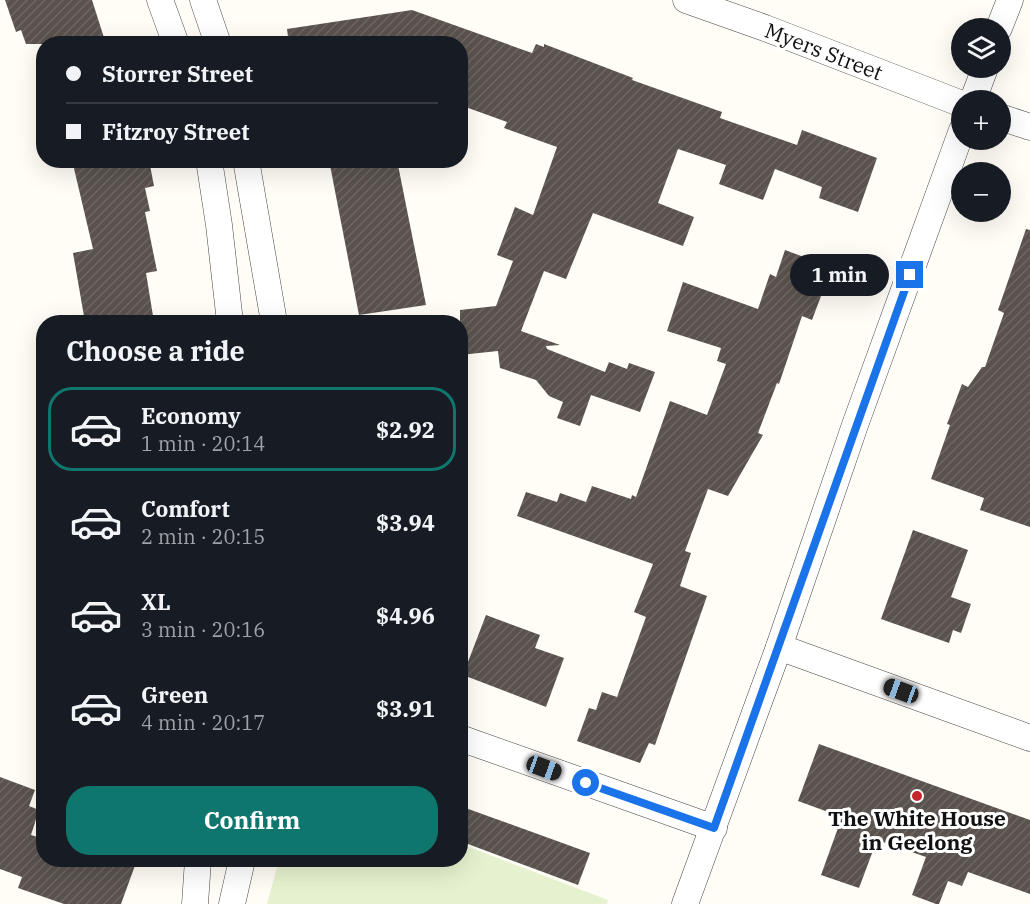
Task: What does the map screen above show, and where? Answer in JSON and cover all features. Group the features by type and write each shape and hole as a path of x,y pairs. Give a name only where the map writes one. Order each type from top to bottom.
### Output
{"street":[{"path":"160,0 173,36"},
{"path":"203,0 215,36"},
{"name":"Myers Street","path":"686,0 951,100"},
{"path":"1003,18 1010,0"},
{"path":"1011,121 1030,127"},
{"path":"685,904 779,647 855,425 955,150"},
{"path":"209,168 219,225 229,315"},
{"path":"247,168 272,315"},
{"path":"779,647 1030,738"},
{"path":"468,741 714,828"},
{"path":"195,904 198,867"},
{"path":"232,904 240,867"}],"green space":[{"path":"468,847 608,900 607,904 267,904 277,867 468,867"}],"building":[{"path":"5,0 92,0 103,36 36,36 36,44 26,44 21,30 16,32"},
{"path":"412,10 532,53 536,44 544,47 544,44 633,78 632,80 722,112 720,118 797,145 802,130 877,158 858,212 819,198 822,187 775,169 763,200 719,184 726,165 678,149 658,203 694,217 683,246 593,213 566,279 544,271 521,331 560,345 546,346 547,349 605,372 609,362 627,369 629,363 655,372 640,412 591,395 580,426 557,418 563,402 549,396 536,380 500,368 498,351 468,354 468,315 460,315 460,310 496,306 513,261 497,255 515,207 533,215 557,147 504,128 507,122 468,108 468,36 288,36 287,29"},
{"path":"74,168 151,168 154,186 145,188 150,211 145,212 157,271 146,273 153,315 84,315 73,253 93,249"},
{"path":"331,168 399,168 426,305 359,315"},
{"path":"1026,229 1030,230 1030,527 980,510 984,498 931,479 950,425 947,424 962,384 968,387 982,367 985,367 1004,313 998,310"},
{"path":"785,250 820,263 810,293 821,296 812,320 802,316 779,384 777,383 758,433 763,435 728,496 708,489 685,551 691,553 680,586 707,596 655,745 649,743 640,763 577,741 589,708 596,710 602,692 617,697 646,617 634,612 653,564 517,516 526,492 557,502 560,493 586,502 592,486 631,499 632,495 636,497 670,401 707,415 726,364 717,361 721,348 667,331 683,282 758,309 770,274 776,277"},
{"path":"913,530 968,550 951,597 971,604 961,633 953,630 949,643 881,619"},
{"path":"486,615 540,635 535,648 564,658 546,707 468,677 468,662"},
{"path":"819,744 1030,820 1030,894 968,872 962,886 948,881 939,904 936,904 912,895 926,857 877,840 859,888 821,875 842,817 798,801"},
{"path":"0,777 35,790 29,806 36,809 36,819 31,835 36,837 36,867 134,867 121,904 64,904 18,888 22,877 0,869"},
{"path":"468,809 590,853 578,885 468,844"}],"place":[{"name":"The White House in Geelong","path":"917,796"}],"route":[{"path":"586,783 714,828 910,275"}]}
